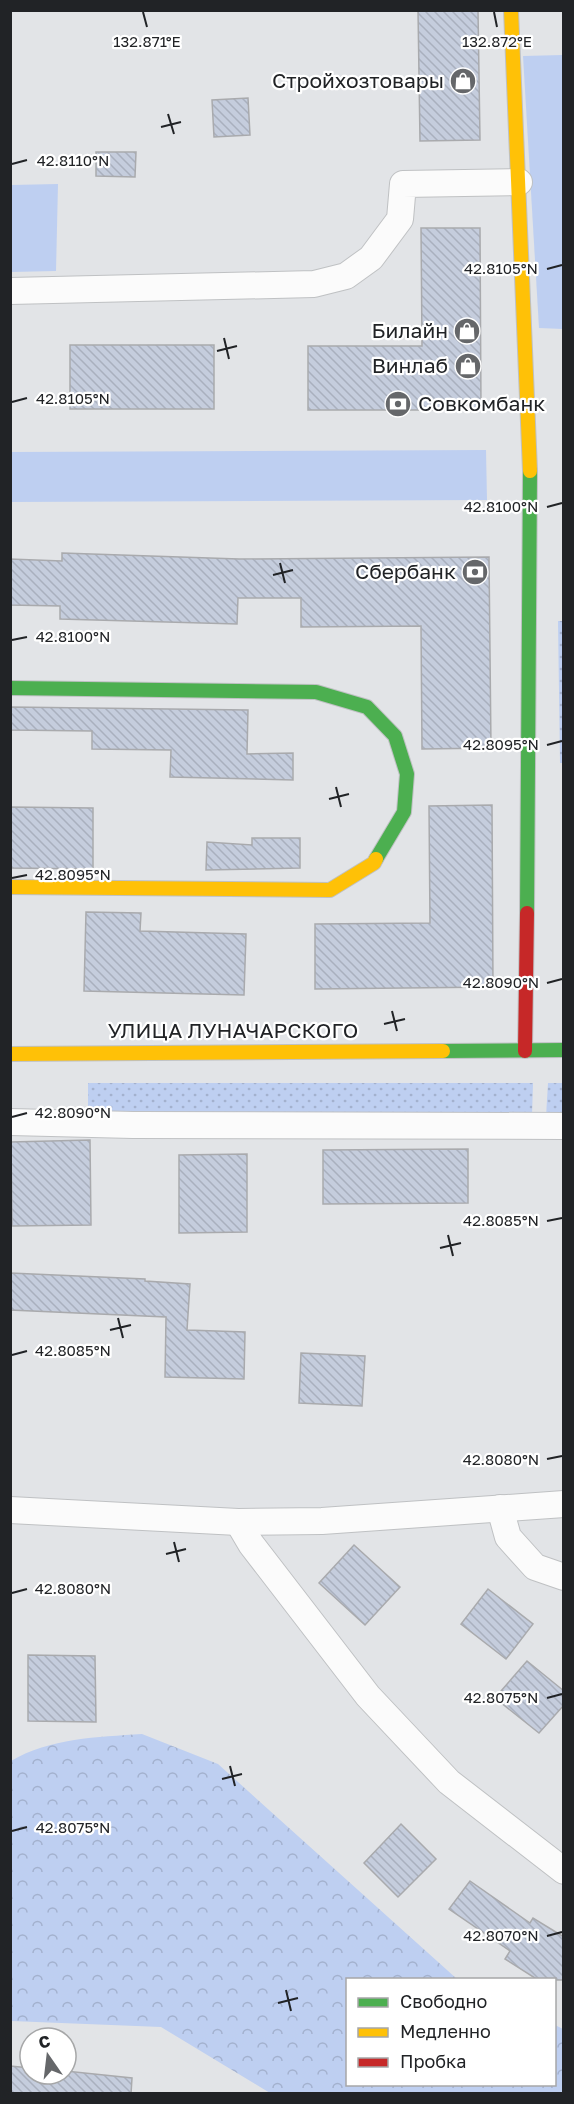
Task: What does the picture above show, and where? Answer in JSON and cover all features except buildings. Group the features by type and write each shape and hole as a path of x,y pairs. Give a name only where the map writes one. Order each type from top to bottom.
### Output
{"street":[{"path":"511,10 530,438 525,1051"},
{"path":"10,291 314,284 346,276 371,258 400,219 403,184 519,182"},
{"path":"10,688 316,692 367,707 395,736 407,774 404,812 387,843 374,862 330,890 10,887"},
{"name":"УЛИЦА ЛУНАЧАРСКОГО","path":"10,1054 564,1050"},
{"path":"10,1122 133,1125 564,1126"},
{"path":"10,1510 238,1522 322,1521 564,1504"},
{"path":"500,1508 508,1537 535,1567 564,1577"},
{"path":"238,1522 251,1544 368,1696 449,1782 564,1871"}],"green space":[{"path":"563,55 563,329 539,328 523,56"},
{"path":"58,184 56,271 11,272 11,185"},
{"path":"486,450 487,500 11,502 11,452"},
{"path":"558,621 563,621 563,763 560,763"},
{"path":"88,1083 533,1083 532,1115 88,1115"},
{"path":"548,1083 563,1083 563,1117 546,1117"},
{"path":"142,1734 218,1764 456,1978 346,1978 346,2086 556,2086 556,2026 563,2029 563,2093 270,2093 161,2027 11,2021 11,1761 26,1753 58,1743"}],"traffic: fast":[{"path":"527,913 530,471"},
{"path":"10,688 316,692 367,707 395,736 407,774 404,812 376,859"},
{"path":"443,1051 564,1050"}],"traffic: slow":[{"path":"511,10 530,471"},
{"path":"10,887 330,890 374,863 376,859"},
{"path":"10,1054 443,1051"}],"traffic: jam":[{"path":"525,1051 527,913"}],"place":[{"name":"Стройхозтовары","path":"463,81"},
{"name":"Билайн","path":"467,331"},
{"name":"Винлаб","path":"468,366"},
{"name":"Совкомбанк","path":"398,404"},
{"name":"Сбербанк","path":"475,572"}]}
